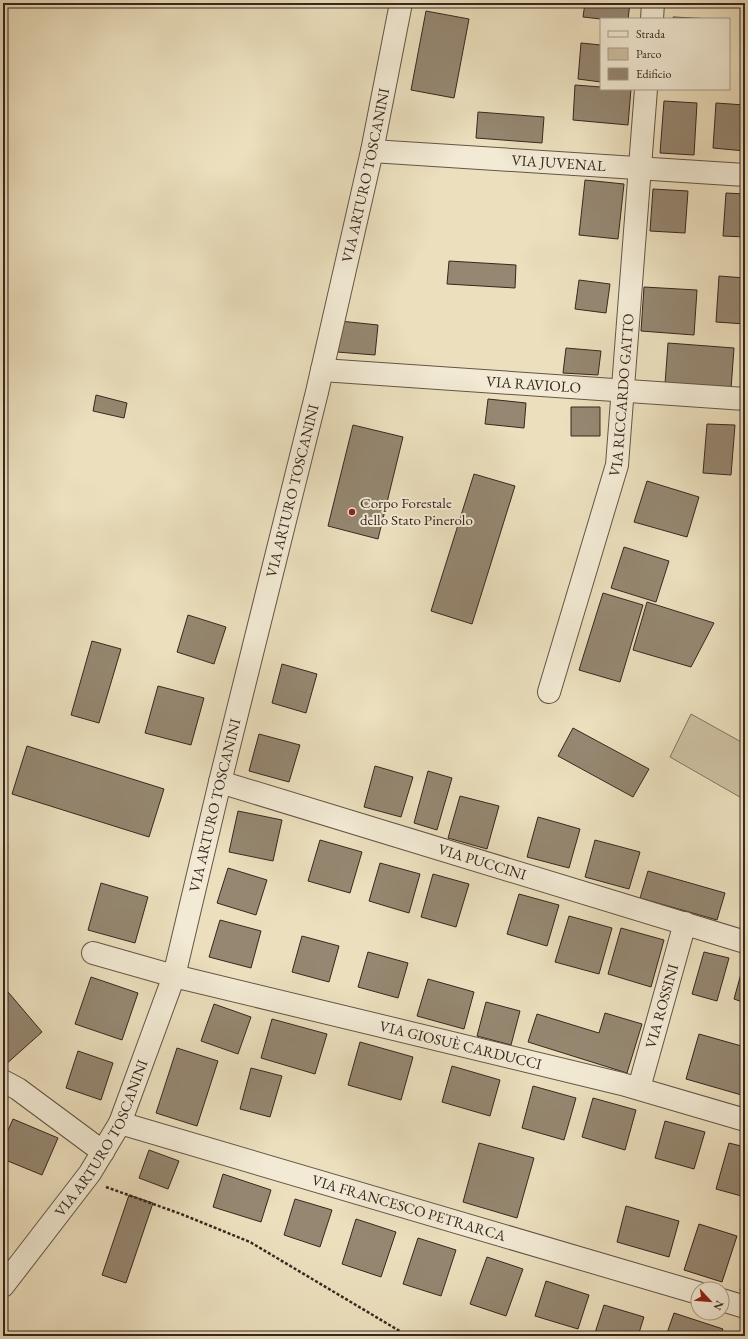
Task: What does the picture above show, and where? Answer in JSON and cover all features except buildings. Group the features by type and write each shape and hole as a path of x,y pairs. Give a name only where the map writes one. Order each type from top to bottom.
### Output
{"street":[{"name":"VIA ARTURO TOSCANINI","path":"3,1286 90,1172 120,1123 174,976 220,782 322,370 372,151 401,3"},
{"path":"652,18 653,3"},
{"name":"VIA RICCARDO GATTO","path":"550,692 617,465 624,390 646,90"},
{"name":"VIA JUVENAL","path":"372,151 745,175"},
{"name":"VIA RAVIOLO","path":"322,370 745,398"},
{"name":"VIA PUCCINI","path":"220,782 745,942"},
{"name":"VIA ROSSINI","path":"639,1088 685,923"},
{"path":"93,953 174,976"},
{"name":"VIA GIOSUÈ CARDUCCI","path":"174,976 639,1088 745,1120"},
{"path":"3,1081 18,1089 103,1152"},
{"name":"VIA FRANCESCO PETRARCA","path":"120,1123 690,1291"},
{"path":"730,1302 745,1307"}],"path":[{"path":"90,1172 109,1190 181,1214 250,1242 408,1336"}],"green space":[{"path":"691,714 745,744 745,800 670,757"}],"place":[{"name":"Corpo Forestale dello Stato Pinerolo","path":"352,512"}]}
